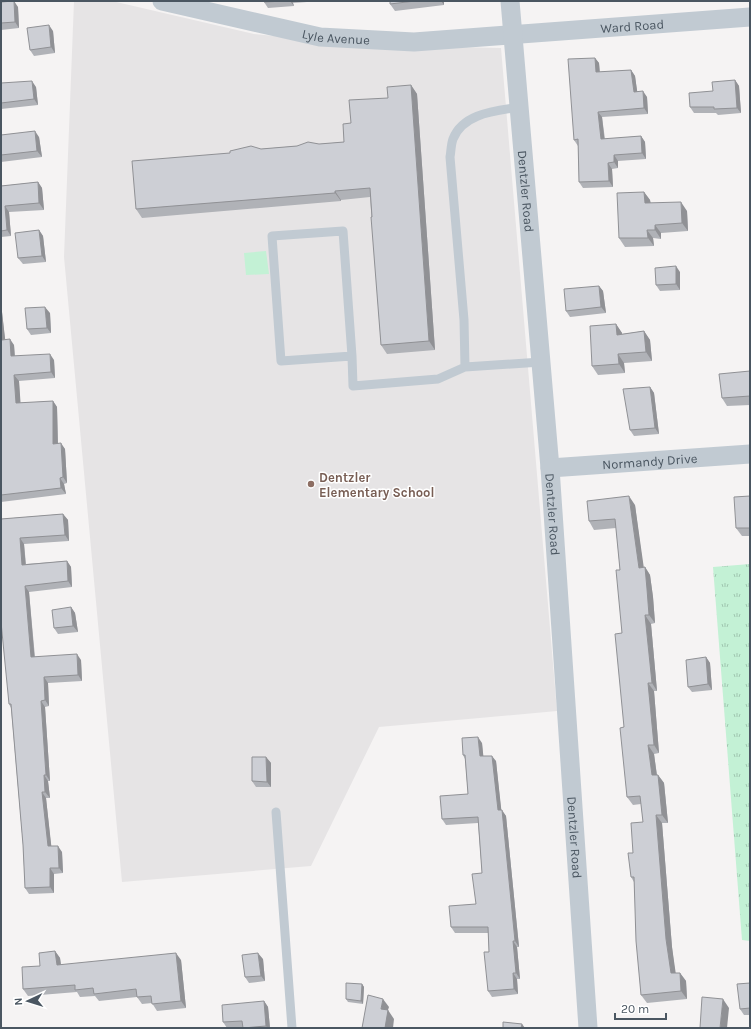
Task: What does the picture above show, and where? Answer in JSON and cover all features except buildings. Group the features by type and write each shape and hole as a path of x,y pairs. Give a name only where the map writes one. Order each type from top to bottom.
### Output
{"street":[{"name":"Lyle Avenue","path":"162,1 218,8 320,37 414,42 514,35"},
{"name":"Dentzler Road","path":"510,1 550,468 588,1028"},
{"name":"Ward Road","path":"514,35 750,17"},
{"name":"Normandy Drive","path":"550,468 750,454"}],"lane":[{"path":"465,367 464,320 450,158 453,139 462,124 478,116 520,107"},
{"path":"352,356 281,361 272,236 343,231 352,356 354,386 438,379 465,367 541,362"},
{"path":"276,812 292,1028"}],"shaded area":[{"name":"Dentzler Elementary School","path":"74,1 112,1 254,34 366,45 501,48 557,711 379,727 311,866 122,882 64,257"}],"green space":[{"path":"266,251 269,274 246,275 244,253"},
{"path":"750,564 750,941 742,940 713,567"}],"place":[{"name":"Dentzler Elementary School","path":"311,484"}]}
